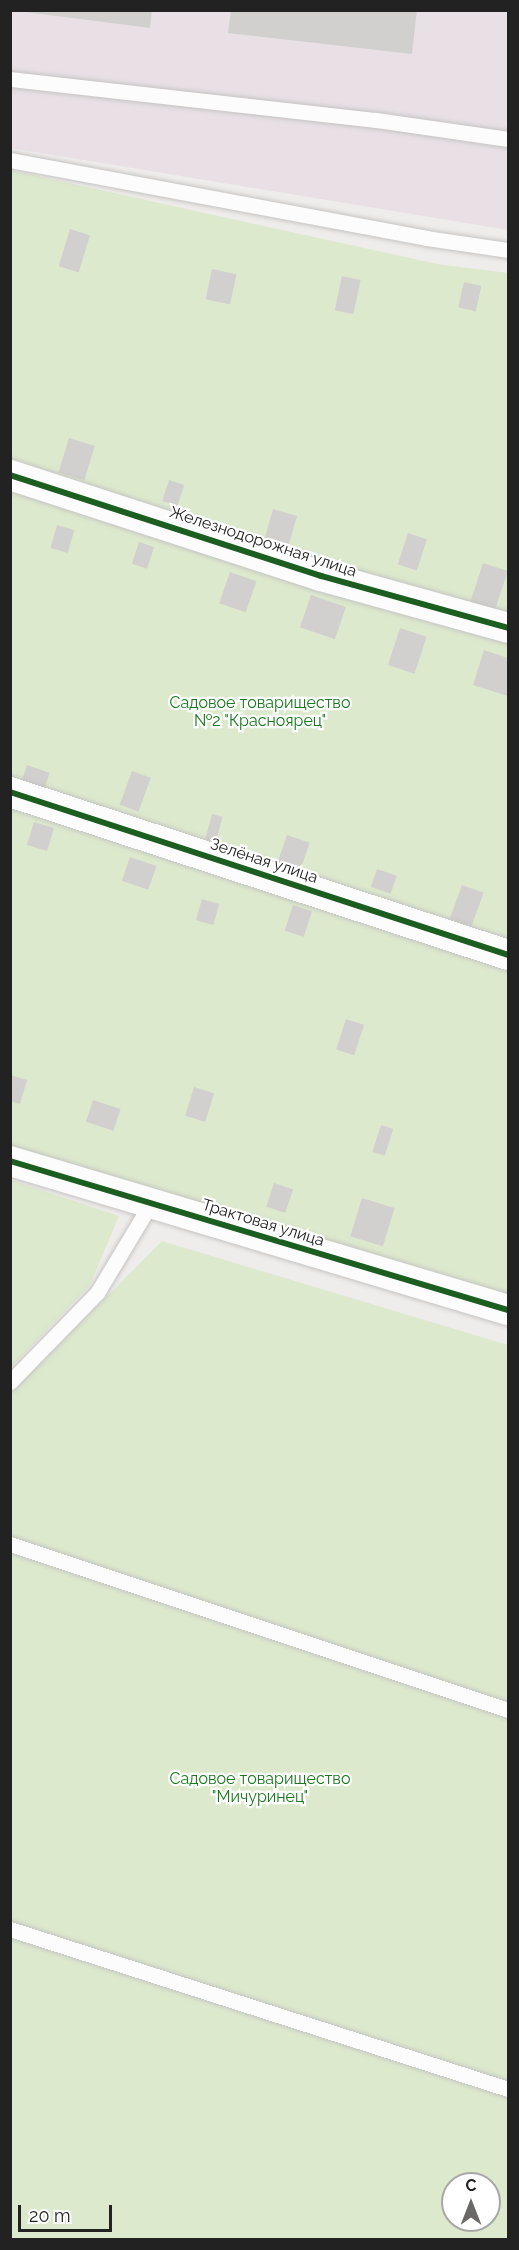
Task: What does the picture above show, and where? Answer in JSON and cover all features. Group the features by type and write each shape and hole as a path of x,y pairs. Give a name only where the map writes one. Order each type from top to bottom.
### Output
{"street":[{"name":"Железнодорожная улица","path":"10,475 321,576 508,628"},
{"name":"Зелёная улица","path":"10,792 508,955"},
{"name":"Трактовая улица","path":"10,1161 508,1310"}],"lane":[{"path":"10,79 376,120 508,140"},
{"path":"10,160 426,238 508,250"},
{"path":"10,1382 97,1293 152,1203"},
{"path":"10,1544 508,1710"},
{"path":"10,1929 508,2089"}],"shaded area":[{"path":"10,11 508,11 508,230 11,148"}],"green space":[{"name":"Садовое товарищество №2 \"Красноярец\"","path":"10,170 437,264 508,273 508,1301 11,1153"},
{"path":"11,1180 119,1216 90,1285 11,1367"},
{"name":"Садовое товарищество \"Мичуринец\"","path":"162,1241 508,1345 508,2239 11,2240 11,1393"}],"building":[{"path":"10,10 152,10 150,28"},
{"path":"231,10 417,10 412,54 228,33"},
{"path":"70,229 90,235 79,272 59,266"},
{"path":"212,269 236,274 230,305 206,299"},
{"path":"342,276 361,280 353,314 335,310"},
{"path":"464,282 482,286 476,311 458,307"},
{"path":"69,438 95,446 84,480 58,472"},
{"path":"169,480 184,485 177,506 162,501"},
{"path":"273,509 297,516 288,549 264,542"},
{"path":"57,525 74,530 68,553 50,548"},
{"path":"408,533 427,539 417,571 398,564"},
{"path":"139,542 154,547 147,569 132,564"},
{"path":"483,563 508,571 495,610 470,602"},
{"path":"230,572 256,581 246,612 219,603"},
{"path":"311,595 346,607 335,639 300,627"},
{"path":"400,628 427,637 415,674 388,665"},
{"path":"484,650 508,658 508,696 473,685"},
{"path":"27,765 50,773 44,791 21,783"},
{"path":"132,771 151,778 138,812 120,805"},
{"path":"212,814 223,817 214,848 204,845"},
{"path":"34,822 54,828 47,851 27,845"},
{"path":"287,835 310,843 301,869 278,861"},
{"path":"130,857 156,866 148,890 122,881"},
{"path":"377,869 397,876 391,894 371,887"},
{"path":"462,885 484,893 471,927 450,919"},
{"path":"202,899 219,904 213,925 196,920"},
{"path":"293,905 312,911 304,937 285,931"},
{"path":"346,1019 364,1025 354,1055 336,1049"},
{"path":"10,1075 27,1080 20,1104 10,1101"},
{"path":"194,1087 214,1093 205,1122 185,1116"},
{"path":"93,1100 121,1109 113,1131 86,1122"},
{"path":"381,1125 393,1129 385,1156 372,1152"},
{"path":"274,1183 293,1189 285,1213 266,1207"},
{"path":"362,1198 395,1208 383,1246 350,1236"}],"cycle path":[{"path":"10,475 321,576 508,628"},
{"path":"10,792 508,955"},
{"path":"10,1161 508,1310"}]}
